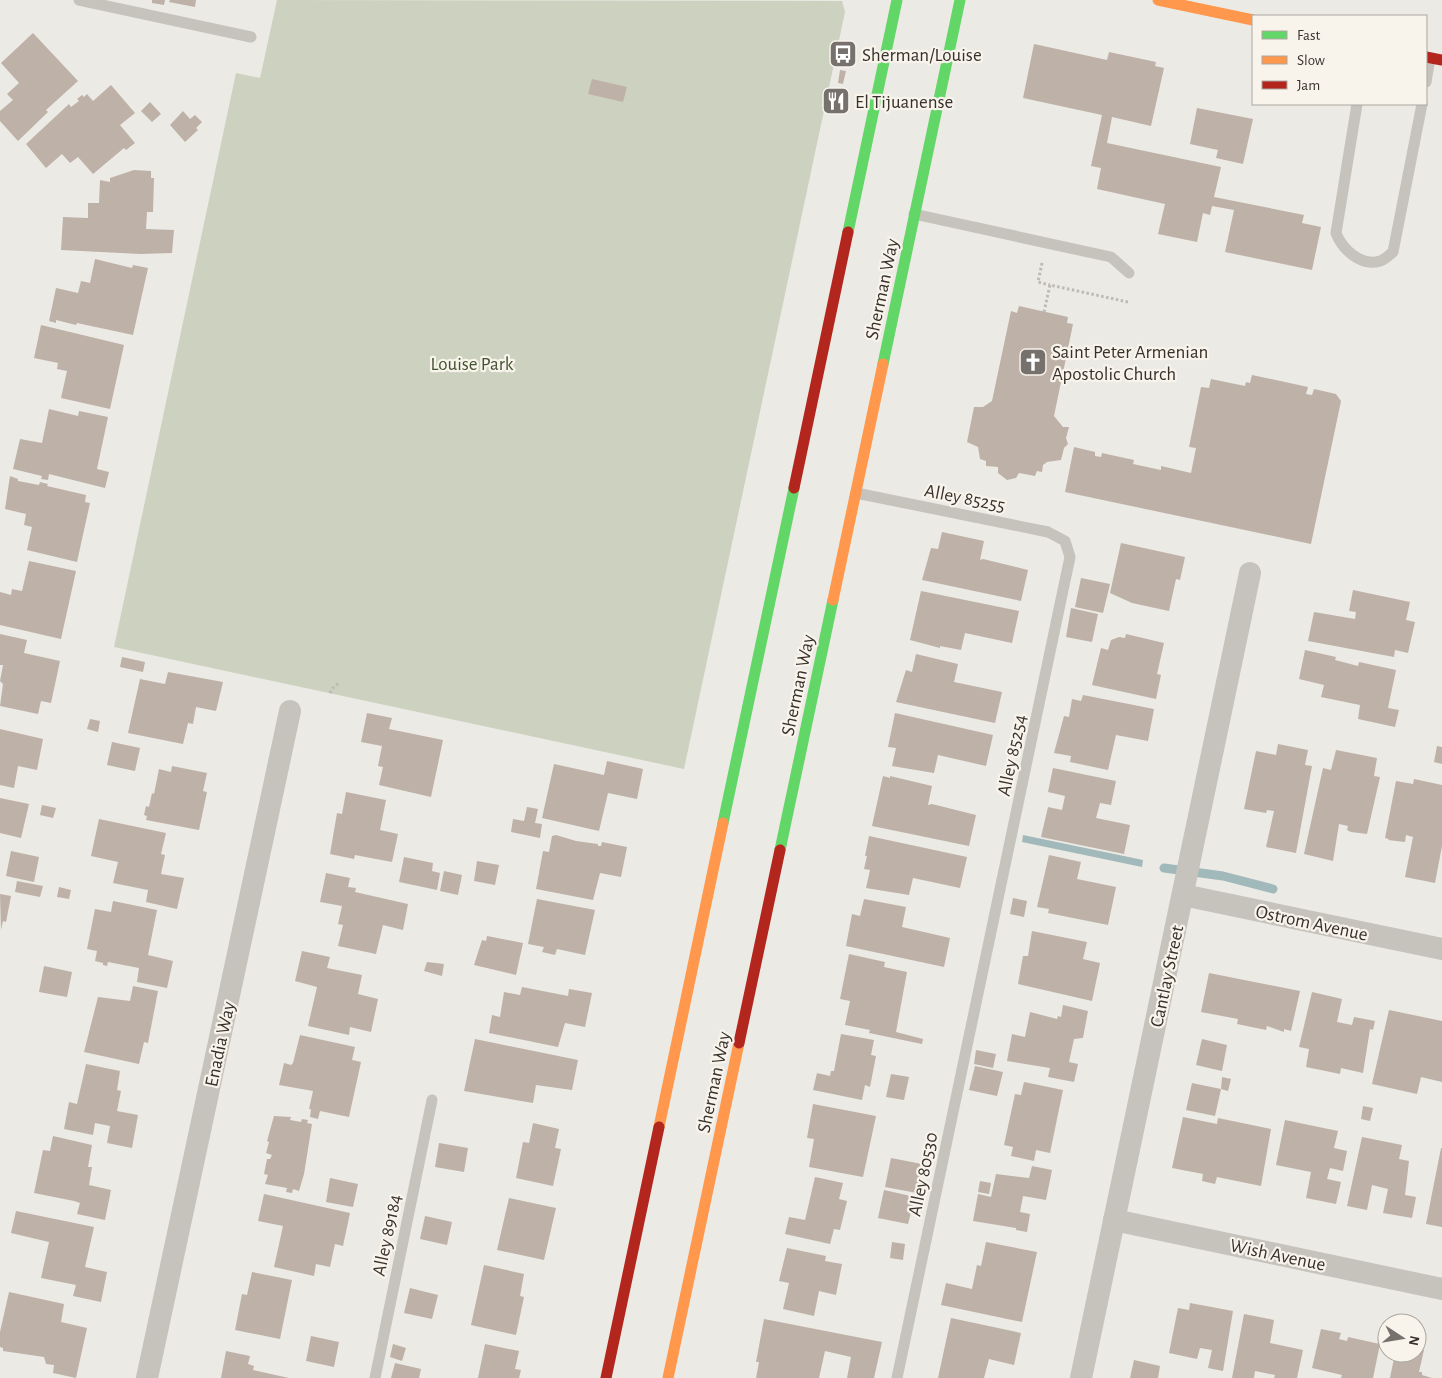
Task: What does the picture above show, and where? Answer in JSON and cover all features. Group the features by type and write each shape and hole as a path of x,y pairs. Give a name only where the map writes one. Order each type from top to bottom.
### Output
{"main road":[{"path":"606,1378 897,0"},
{"name":"Sherman Way","path":"668,1378 960,0"},
{"path":"1158,0 1186,3 1252,20"},
{"path":"1428,57 1442,60"}],"street":[{"name":"Cantlay Street","path":"1080,1378 1250,573"},
{"name":"Enadia Way","path":"147,1378 290,711"},
{"name":"Ostrom Avenue","path":"1183,894 1442,949"},
{"name":"Wish Avenue","path":"1114,1220 1442,1289"}],"lane":[{"path":"79,0 251,37"},
{"path":"1427,70 1428,57"},
{"path":"1357,105 1336,233 1340,243 1351,255 1374,262 1382,261 1393,252 1422,105"},
{"path":"914,214 1112,257 1129,273"},
{"name":"Alley 85255","path":"856,493 1048,532 1065,541"},
{"name":"Alley 85254","path":"981,977 1070,557 1065,541"},
{"name":"Alley 80530","path":"897,1378 981,977"},
{"name":"Alley 89184","path":"375,1378 432,1100"}],"path":[{"path":"1047,243 1038,282 1128,302"},
{"path":"1044,312 1050,285"},
{"path":"330,693 339,683"}],"green space":[{"name":"Louise Park","path":"277,0 842,1 845,12 684,769 114,647 236,73 260,78"}],"water":[{"path":"1023,835 1143,860 1142,867 1022,842"}],"building":[{"path":"152,0 165,0 164,5 152,3"},
{"path":"170,0 196,0 195,7 169,2"},
{"path":"33,33 78,81 46,110 48,112 18,141 0,121 0,111 13,100 7,94 19,83 1,63"},
{"path":"1034,44 1107,60 1109,52 1156,62 1155,66 1164,68 1151,126 1112,117 1107,143 1221,167 1214,197 1304,215 1302,223 1321,227 1312,270 1225,252 1234,210 1212,206 1210,215 1203,213 1197,242 1158,234 1165,204 1097,189 1101,168 1091,166 1102,115 1023,98"},
{"path":"840,70 846,71 843,84 838,83"},
{"path":"592,79 627,87 623,102 588,94"},
{"path":"111,85 135,113 120,125 135,143 126,150 124,148 93,174 78,157 70,163 62,154 46,168 26,144 69,104 71,107 79,101 77,99 87,94 93,101"},
{"path":"150,102 161,114 152,122 141,111"},
{"path":"1197,108 1253,119 1243,164 1216,158 1218,150 1190,144"},
{"path":"183,111 190,119 195,115 202,122 196,128 198,130 185,142 170,125"},
{"path":"134,170 151,171 151,178 154,178 153,212 147,212 146,229 174,230 172,253 141,254 61,250 63,217 88,218 88,203 99,203 100,180 110,182 110,178"},
{"path":"95,259 132,268 133,265 148,268 133,335 77,323 76,325 56,320 56,323 49,321 56,288 78,293 81,281 90,283"},
{"name":"Saint Peter Armenian Apostolic Church","path":"1019,306 1068,317 1067,323 1073,324 1054,416 1063,427 1069,427 1066,438 1068,444 1064,448 1061,460 1047,462 1043,465 1042,472 1037,471 1035,476 1019,473 1016,478 1007,480 998,473 998,467 986,466 986,461 980,459 978,447 967,442 974,407 983,407 992,401 1011,311 1017,313"},
{"path":"41,325 124,345 110,409 61,398 67,371 57,369 58,363 34,358"},
{"path":"1252,375 1308,387 1306,394 1312,395 1314,389 1336,394 1341,401 1311,544 1065,492 1074,447 1095,452 1095,456 1101,457 1102,453 1134,460 1133,464 1161,470 1161,466 1191,473 1196,448 1189,447 1201,387 1209,388 1211,379 1245,386 1246,382 1250,383"},
{"path":"49,409 78,416 79,411 108,417 97,469 109,472 105,488 49,474 48,480 41,479 42,476 13,469 20,439 42,443"},
{"path":"10,476 18,479 18,481 39,485 40,482 48,484 47,486 86,495 85,502 90,503 77,562 27,550 32,527 24,525 26,514 5,509"},
{"path":"942,532 984,541 980,560 983,559 1028,570 1021,601 922,580 931,548 938,549"},
{"path":"1121,543 1185,557 1180,580 1176,579 1169,611 1132,603 1110,593"},
{"path":"29,561 76,571 61,639 0,625 0,592 11,595 12,589 22,591"},
{"path":"1081,578 1110,584 1103,613 1075,607"},
{"path":"1353,590 1410,602 1406,620 1415,622 1408,653 1395,650 1394,657 1308,641 1314,612 1355,619 1356,612 1349,611"},
{"path":"921,591 1019,611 1012,643 965,633 961,650 940,646 940,648 910,640"},
{"path":"1071,608 1098,614 1092,642 1066,637"},
{"path":"0,634 27,640 24,653 60,661 51,703 41,701 38,714 0,706 3,684 0,681 3,665 0,665"},
{"path":"1126,634 1164,643 1157,674 1161,675 1156,699 1092,685 1101,648 1108,650 1111,640 1119,637 1125,638"},
{"path":"1305,650 1336,657 1335,660 1358,666 1359,662 1396,670 1388,708 1399,710 1395,727 1358,719 1360,705 1321,697 1324,685 1299,679"},
{"path":"916,654 958,664 954,682 1002,692 995,723 896,702 906,670 912,672"},
{"path":"122,657 145,662 143,672 120,667"},
{"path":"168,672 223,682 216,711 196,707 193,724 188,723 183,744 128,733 140,679 165,684"},
{"path":"1083,695 1154,709 1148,741 1116,735 1108,770 1070,762 1071,756 1054,753 1064,716 1069,717 1072,699 1081,701"},
{"path":"367,713 392,718 389,729 443,740 431,797 379,785 383,767 378,766 382,746 361,742"},
{"path":"895,713 993,735 986,766 938,755 934,773 892,766 896,748 888,747"},
{"path":"90,719 100,721 98,732 87,729"},
{"path":"0,729 43,739 37,770 18,766 14,788 0,785"},
{"path":"112,742 140,748 135,771 107,765"},
{"path":"1278,744 1308,750 1305,765 1312,766 1296,853 1266,847 1274,811 1267,810 1266,813 1244,809 1256,751 1276,755"},
{"path":"1437,746 1442,747 1442,764 1434,762"},
{"path":"1336,750 1377,758 1374,776 1380,777 1367,834 1351,832 1347,830 1348,826 1339,824 1333,861 1304,854 1323,768 1331,770"},
{"path":"607,761 643,769 637,799 608,793 599,831 542,818 554,764 604,775"},
{"path":"172,766 207,773 203,791 207,792 199,830 146,820 147,816 144,815 146,806 149,807 152,793 154,794 159,769 171,772"},
{"path":"1053,768 1116,781 1111,805 1100,803 1096,818 1130,825 1124,854 1041,837 1048,807 1062,810 1065,796 1048,792"},
{"path":"883,776 932,786 928,805 932,804 976,815 969,846 872,826"},
{"path":"1414,779 1442,785 1442,846 1435,883 1405,877 1413,837 1406,835 1405,842 1385,838 1396,781 1413,784"},
{"path":"346,792 386,800 380,830 398,834 392,862 355,855 354,859 330,854 337,813 342,814"},
{"path":"0,798 29,804 21,838 0,833"},
{"path":"42,805 56,808 53,818 40,815"},
{"path":"527,807 538,809 535,823 542,824 540,838 511,832 513,819 524,821"},
{"path":"99,819 166,833 161,854 165,855 161,874 184,878 177,909 146,902 148,890 113,883 118,862 91,856"},
{"path":"556,835 576,841 598,844 598,846 601,846 602,842 627,847 621,877 600,873 593,900 536,889 543,851 549,852 552,836"},
{"path":"869,836 967,857 960,888 913,878 909,895 866,888 870,870 864,869"},
{"path":"11,851 39,857 34,882 6,876"},
{"path":"1049,855 1081,862 1077,879 1116,887 1108,925 1048,913 1049,909 1037,907"},
{"path":"404,857 433,863 432,871 440,873 437,890 399,882"},
{"path":"477,861 499,865 495,885 474,881"},
{"path":"444,871 462,875 458,895 440,891"},
{"path":"326,873 350,878 348,887 356,888 355,892 408,904 403,930 383,925 376,954 338,946 343,925 338,924 342,906 320,902"},
{"path":"17,881 43,886 40,897 15,892"},
{"path":"59,887 71,890 69,899 57,897"},
{"path":"0,894 11,896 6,922 3,921 1,930"},
{"path":"1013,898 1027,901 1024,917 1010,914"},
{"path":"537,899 595,910 585,955 557,949 555,955 542,952 544,947 528,944"},
{"path":"864,899 906,907 902,927 950,938 944,967 846,946 852,914 860,916"},
{"path":"113,901 157,910 148,955 173,961 167,988 137,982 139,968 108,962 107,966 103,965 103,963 95,961 97,951 87,949 95,909 111,912"},
{"path":"1032,931 1087,942 1083,959 1100,963 1092,1001 1018,984 1023,956 1028,956"},
{"path":"487,936 523,943 516,975 474,965 482,940 486,941"},
{"path":"302,951 330,957 327,968 362,975 358,994 378,999 371,1032 350,1027 349,1035 308,1026 317,987 295,981"},
{"path":"849,954 885,962 884,967 907,972 896,1032 923,1039 922,1044 869,1033 870,1030 845,1025 850,1001 840,999"},
{"path":"427,962 444,964 442,976 424,971"},
{"path":"44,966 72,972 67,997 39,992"},
{"path":"1209,973 1300,991 1291,1031 1284,1029 1284,1032 1267,1026 1266,1030 1237,1024 1238,1019 1201,1012"},
{"path":"133,986 158,991 148,1043 144,1042 139,1064 84,1052 98,997 130,1001"},
{"path":"522,987 568,996 569,989 592,993 585,1027 565,1023 558,1047 489,1033 492,1015 500,1017 504,992 520,995"},
{"path":"1312,992 1342,999 1337,1022 1352,1025 1354,1017 1375,1021 1373,1030 1370,1029 1363,1073 1341,1068 1340,1074 1306,1067 1309,1049 1299,1047"},
{"path":"1063,1005 1088,1011 1083,1038 1074,1039 1069,1062 1078,1064 1074,1082 1048,1077 1050,1068 1007,1061 1012,1034 1025,1037 1030,1012 1057,1019 1058,1016 1061,1017"},
{"path":"1389,1010 1442,1021 1442,1082 1421,1077 1417,1094 1372,1084"},
{"path":"841,1034 874,1040 871,1055 876,1056 870,1087 865,1085 862,1100 813,1090 817,1073 830,1076 831,1071 834,1071"},
{"path":"300,1035 355,1047 352,1060 361,1062 349,1117 320,1111 318,1119 310,1117 311,1109 309,1109 313,1091 279,1085 284,1063 291,1065 293,1063"},
{"path":"475,1039 578,1060 572,1090 536,1085 533,1103 464,1091"},
{"path":"1202,1039 1227,1045 1222,1071 1196,1065"},
{"path":"976,1050 996,1054 993,1068 974,1064"},
{"path":"86,1064 120,1071 117,1090 121,1091 117,1111 138,1115 132,1148 107,1143 110,1126 95,1123 93,1135 64,1129 69,1102 77,1104"},
{"path":"975,1066 1003,1072 997,1096 969,1090"},
{"path":"891,1074 909,1077 904,1100 886,1097"},
{"path":"1222,1077 1231,1079 1228,1091 1221,1089"},
{"path":"1024,1082 1063,1090 1050,1153 1036,1150 1034,1161 1011,1156 1013,1147 1004,1145 1015,1094 1021,1095"},
{"path":"1192,1083 1221,1089 1215,1116 1186,1110"},
{"path":"813,1104 876,1116 863,1177 809,1167 814,1139 807,1138"},
{"path":"1363,1106 1373,1108 1370,1121 1361,1119"},
{"path":"274,1116 291,1117 290,1120 301,1122 302,1119 308,1120 307,1123 312,1124 304,1174 299,1191 293,1189 292,1193 286,1192 287,1188 265,1184 268,1175 264,1174 267,1159 270,1159 272,1155 266,1153 269,1142 267,1141"},
{"path":"1183,1117 1217,1124 1218,1118 1271,1129 1261,1186 1217,1177 1215,1184 1202,1181 1203,1174 1172,1168"},
{"path":"1285,1120 1338,1131 1334,1148 1347,1151 1343,1171 1330,1168 1327,1179 1341,1182 1336,1204 1306,1198 1311,1172 1276,1165"},
{"path":"533,1123 559,1129 555,1148 561,1149 553,1186 516,1178 523,1142 529,1143"},
{"path":"53,1136 92,1145 88,1167 92,1167 89,1185 111,1190 105,1220 77,1214 80,1203 34,1193 43,1150 50,1151"},
{"path":"1362,1137 1402,1145 1399,1159 1409,1161 1405,1195 1416,1197 1412,1218 1383,1213 1388,1189 1372,1185 1367,1210 1347,1206"},
{"path":"439,1143 468,1148 464,1172 435,1167"},
{"path":"1442,1148 1442,1227 1426,1224"},
{"path":"891,1158 922,1164 917,1193 885,1187"},
{"path":"1032,1166 1052,1170 1046,1200 1023,1196 1020,1212 1030,1214 1027,1232 1016,1230 1016,1228 973,1221 978,1194 991,1197 996,1174 1029,1178"},
{"path":"815,1177 843,1183 839,1199 847,1201 840,1230 834,1229 830,1244 785,1234 789,1217 805,1220"},
{"path":"330,1178 358,1184 353,1207 326,1202"},
{"path":"980,1181 991,1183 989,1194 978,1192"},
{"path":"884,1190 915,1197 908,1224 878,1218"},
{"path":"264,1194 350,1213 343,1246 335,1244 330,1267 316,1264 314,1276 274,1267 283,1226 258,1221"},
{"path":"509,1198 556,1208 544,1260 497,1250"},
{"path":"16,1211 94,1227 85,1267 107,1272 101,1302 73,1296 76,1285 41,1278 49,1242 11,1233"},
{"path":"425,1216 452,1222 447,1245 420,1239"},
{"path":"892,1242 905,1244 903,1260 890,1258"},
{"path":"986,1242 1037,1252 1022,1322 941,1305 946,1283 972,1289 977,1265 981,1266"},
{"path":"787,1248 826,1256 825,1261 842,1264 836,1295 819,1291 814,1316 783,1309 789,1283 779,1281"},
{"path":"484,1265 524,1274 520,1296 524,1297 516,1335 471,1325"},
{"path":"252,1272 292,1280 280,1339 235,1330 242,1294 247,1295"},
{"path":"410,1288 438,1295 432,1319 404,1313"},
{"path":"9,1292 64,1304 61,1322 87,1328 76,1378 53,1373 54,1365 46,1364 44,1357 3,1351 3,1348 0,1347 0,1332"},
{"path":"1190,1303 1233,1311 1223,1371 1208,1368 1212,1350 1200,1348 1197,1359 1169,1353 1178,1308 1189,1310"},
{"path":"1244,1314 1274,1320 1270,1343 1303,1350 1297,1378 1274,1378 1275,1375 1255,1371 1254,1378 1232,1378"},
{"path":"951,1318 1021,1333 1014,1365 989,1359 984,1378 938,1378"},
{"path":"764,1319 882,1342 874,1378 847,1378 851,1357 825,1351 819,1378 756,1378 759,1362 756,1362"},
{"path":"1321,1329 1341,1333 1339,1339 1347,1341 1348,1337 1377,1343 1377,1359 1373,1378 1341,1378 1342,1375 1312,1368"},
{"path":"311,1336 339,1342 334,1367 306,1361"},
{"path":"393,1344 406,1348 402,1361 390,1357"},
{"path":"485,1344 519,1351 515,1369 521,1370 519,1378 478,1378"},
{"path":"226,1351 250,1356 248,1364 254,1366 253,1370 289,1378 221,1378"},
{"path":"1134,1360 1160,1366 1158,1378 1130,1378"},
{"path":"395,1363 421,1369 419,1378 391,1378"},
{"path":"1393,1363 1421,1363 1419,1372 1432,1378 1390,1378"}],"waterway":[{"path":"1164,868 1223,876 1273,889"}],"traffic: fast":[{"path":"848,232 897,0"},
{"path":"883,364 960,0"},
{"path":"723,823 794,488"},
{"path":"780,850 833,600"}],"traffic: slow":[{"path":"1158,0 1252,20"},
{"path":"833,600 883,364"},
{"path":"659,1127 723,823"},
{"path":"668,1378 739,1043"}],"traffic: jam":[{"path":"1427,57 1442,60"},
{"path":"794,488 848,232"},
{"path":"739,1043 780,850"},
{"path":"606,1378 659,1127"}],"place":[{"name":"Sherman/Louise","path":"843,54"},
{"name":"El Tijuanense","path":"836,101"},
{"name":"Saint Peter Armenian Apostolic Church","path":"1033,362"}]}
